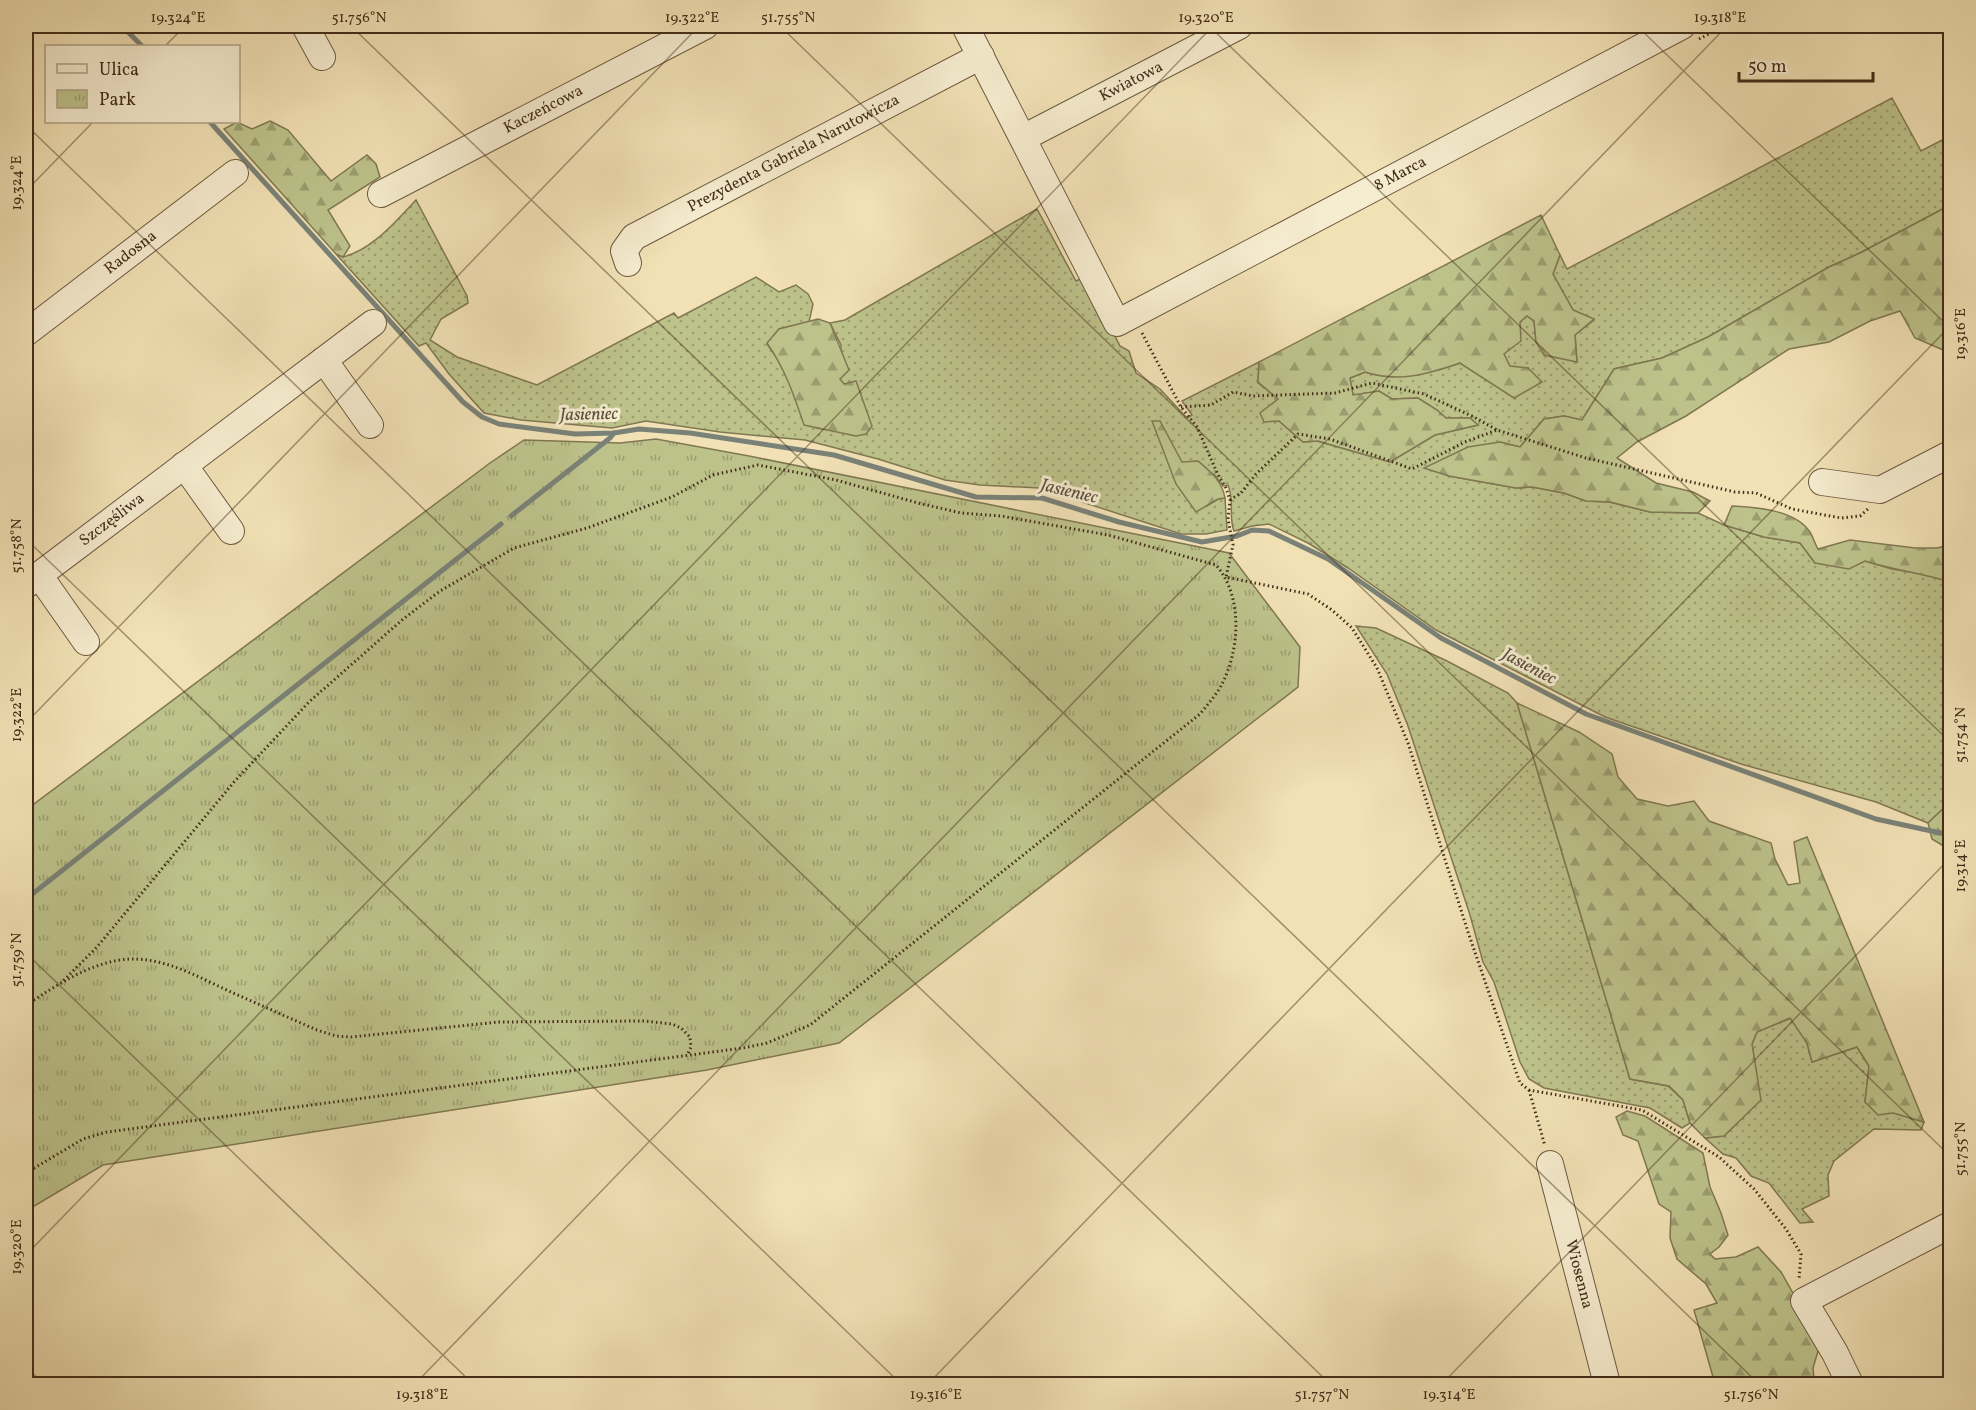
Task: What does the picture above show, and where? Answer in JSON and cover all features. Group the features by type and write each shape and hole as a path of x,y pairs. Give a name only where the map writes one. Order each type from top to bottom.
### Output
{"street":[{"path":"305,26 322,57"},
{"name":"Kaczeńcowa","path":"381,194 705,26"},
{"path":"965,26 1023,138 1125,318"},
{"name":"Kwiatowa","path":"1023,138 1239,26"},
{"name":"8 Marca","path":"1125,318 1688,34"},
{"name":"Prezydenta Gabriela Narutowicza","path":"628,263 624,251 634,237 981,56"},
{"name":"Radosna","path":"26,333 235,172"},
{"name":"Szczęśliwa","path":"86,642 32,580 373,323"},
{"path":"324,360 370,425"},
{"path":"1822,482 1880,490 1950,454"},
{"path":"184,465 231,531"},
{"name":"Wiosenna","path":"1550,1164 1607,1384"},
{"path":"1850,1384 1835,1353 1804,1301 1950,1224"}],"path":[{"path":"1688,34 1725,26"},
{"path":"26,1173 83,1139 108,1132 687,1056 767,1043 810,1025 1200,714 1221,686 1230,666 1236,637 1235,612 1226,577 1233,544 1228,519 1230,500 1197,427 1181,407 1125,318"},
{"path":"1181,407 1210,405 1233,392 1253,396 1335,393 1372,383 1424,394 1497,430 1586,458 1735,492 1756,493 1792,509 1841,518 1860,516 1871,507 1880,490"},
{"path":"1230,500 1241,493 1256,474 1298,434 1341,443 1412,470 1465,442 1497,430"},
{"path":"61,983 97,947 234,782 309,702 402,620 440,591 514,548 587,528 672,497 713,475 758,465 836,480 961,513 1001,516 1108,535 1216,566 1226,577 1308,594 1332,610 1352,628 1377,668 1408,743 1516,1076 1529,1090 1642,1110 1719,1157 1754,1189 1786,1229 1802,1254 1799,1278 1804,1301"},
{"path":"26,1005 74,975 105,964 140,959 167,964 317,1030 336,1036 351,1037 499,1022 644,1021 672,1024 681,1028 690,1037 691,1047 687,1056"},
{"path":"1529,1090 1550,1164"}],"green space":[{"path":"1892,98 1921,151 1950,136 1950,205 1829,267 1708,337 1662,358 1614,369 1582,420 1564,416 1544,419 1520,447 1500,442 1449,476 1516,488 1532,487 1564,493 1586,501 1609,502 1650,512 1698,513 1724,525 1764,537 1800,543 1815,563 1865,561 1950,582 1950,802 1928,823 1876,802 1741,764 1605,717 1436,630 1348,568 1308,543 1269,524 1234,531 1228,485 1223,486 1214,474 1207,506 1218,499 1225,498 1227,530 1206,534 1181,534 1039,488 980,485 945,480 805,440 720,432 646,421 612,428 521,420 484,413 449,374 426,343 419,346 336,254 343,257 364,248 392,226 416,200 467,296 468,303 441,319 430,340 457,357 537,385 674,313 678,318 756,277 779,292 796,285 808,294 813,304 809,322 779,329 767,344 780,362 793,390 816,428 836,431 844,384 839,379 841,345 830,323 845,320 1037,209 1076,281 1085,277 1120,346 1129,351 1136,373 1160,389 1187,418 1192,415 1182,401 1259,362 1258,383 1279,399 1279,421 1303,442 1317,441 1390,462 1435,435 1478,425 1470,418 1446,418 1418,398 1392,399 1379,391 1352,396 1350,378 1365,372 1389,376 1413,375 1460,363 1515,398 1528,368 1510,367 1504,354 1520,322 1527,316 1534,321 1536,342 1577,362 1575,335 1594,320 1573,310 1553,274 1560,255 1567,269"},
{"path":"270,121 288,130 331,181 367,155 376,164 380,177 328,210 350,246 343,257 336,254 224,129 239,123 252,129"},
{"path":"1950,205 1950,350 1948,352 1915,338 1900,311 1870,321 1829,342 1789,349 1686,416 1637,442 1617,458 1656,483 1693,492 1710,501 1698,513 1650,512 1610,502 1586,501 1564,493 1532,487 1516,488 1449,476 1424,468 1468,447 1500,442 1520,447 1544,419 1564,416 1582,420 1614,369 1662,358 1708,337 1829,267"},
{"path":"1541,215 1560,255 1553,274 1573,310 1594,319 1575,335 1577,362 1544,355 1536,342 1534,321 1527,316 1520,322 1521,341 1504,354 1510,366 1528,368 1542,382 1514,398 1460,363 1413,376 1390,377 1365,372 1350,378 1353,395 1379,391 1392,399 1418,398 1446,418 1470,418 1478,425 1435,435 1390,462 1318,441 1303,442 1279,421 1264,422 1260,413 1278,399 1258,382 1259,362"},
{"path":"818,319 830,323 849,370 840,379 844,384 856,381 872,426 866,434 856,436 804,425 784,372 767,343 779,329"},
{"path":"1152,421 1160,421 1182,462 1198,461 1211,473 1219,482 1225,498 1218,499 1196,512 1176,484"},
{"path":"656,439 1229,553 1300,647 1298,687 839,1043 707,1070 103,1165 26,1211 26,810 490,463 524,440 620,443"},
{"path":"1732,506 1774,511 1795,519 1810,532 1818,549 1850,540 1915,548 1937,548 1950,545 1950,582 1865,561 1849,569 1815,563 1800,543 1764,537 1724,525"},
{"path":"1356,626 1376,628 1447,661 1508,693 1517,703 1630,1079 1668,1086 1683,1100 1690,1123 1682,1128 1650,1108 1544,1088 1529,1079 1520,1062 1494,982 1483,962 1470,915 1408,726 1387,674"},
{"path":"1517,703 1579,732 1612,754 1618,777 1637,799 1668,806 1694,801 1709,821 1771,843 1775,859 1788,885 1800,883 1794,842 1807,837 1924,1122 1893,1113 1878,1115 1865,1102 1869,1066 1857,1047 1812,1062 1807,1043 1790,1018 1757,1032 1752,1044 1761,1100 1724,1136 1705,1138 1690,1123 1683,1100 1669,1086 1630,1079"},
{"path":"1950,802 1950,850 1932,839 1928,823"},
{"path":"1791,1018 1807,1043 1812,1062 1857,1047 1869,1066 1865,1102 1924,1122 1921,1130 1874,1129 1834,1161 1828,1175 1829,1196 1802,1209 1813,1222 1800,1223 1769,1183 1751,1176 1736,1158 1723,1154 1705,1138 1724,1136 1760,1100 1752,1044 1757,1032"},
{"path":"1627,1111 1645,1116 1703,1153 1710,1187 1728,1235 1710,1254 1715,1259 1736,1257 1758,1247 1781,1272 1803,1311 1819,1348 1813,1368 1814,1380 1810,1384 1715,1384 1694,1310 1717,1303 1706,1284 1677,1259 1670,1238 1671,1212 1659,1204 1638,1141 1623,1135 1616,1117"}],"waterway":[{"name":"Jasieniec","path":"122,26 141,45"},
{"name":"Jasieniec","path":"211,123 463,402 482,417 499,424 575,434 614,433 639,429 690,433 834,455 976,497 1042,498 1119,522 1202,542 1237,536 1252,530 1269,531 1328,559 1441,638 1586,714 1876,819 1950,835"},
{"path":"511,516 614,433"},
{"path":"26,899 501,524"}]}
